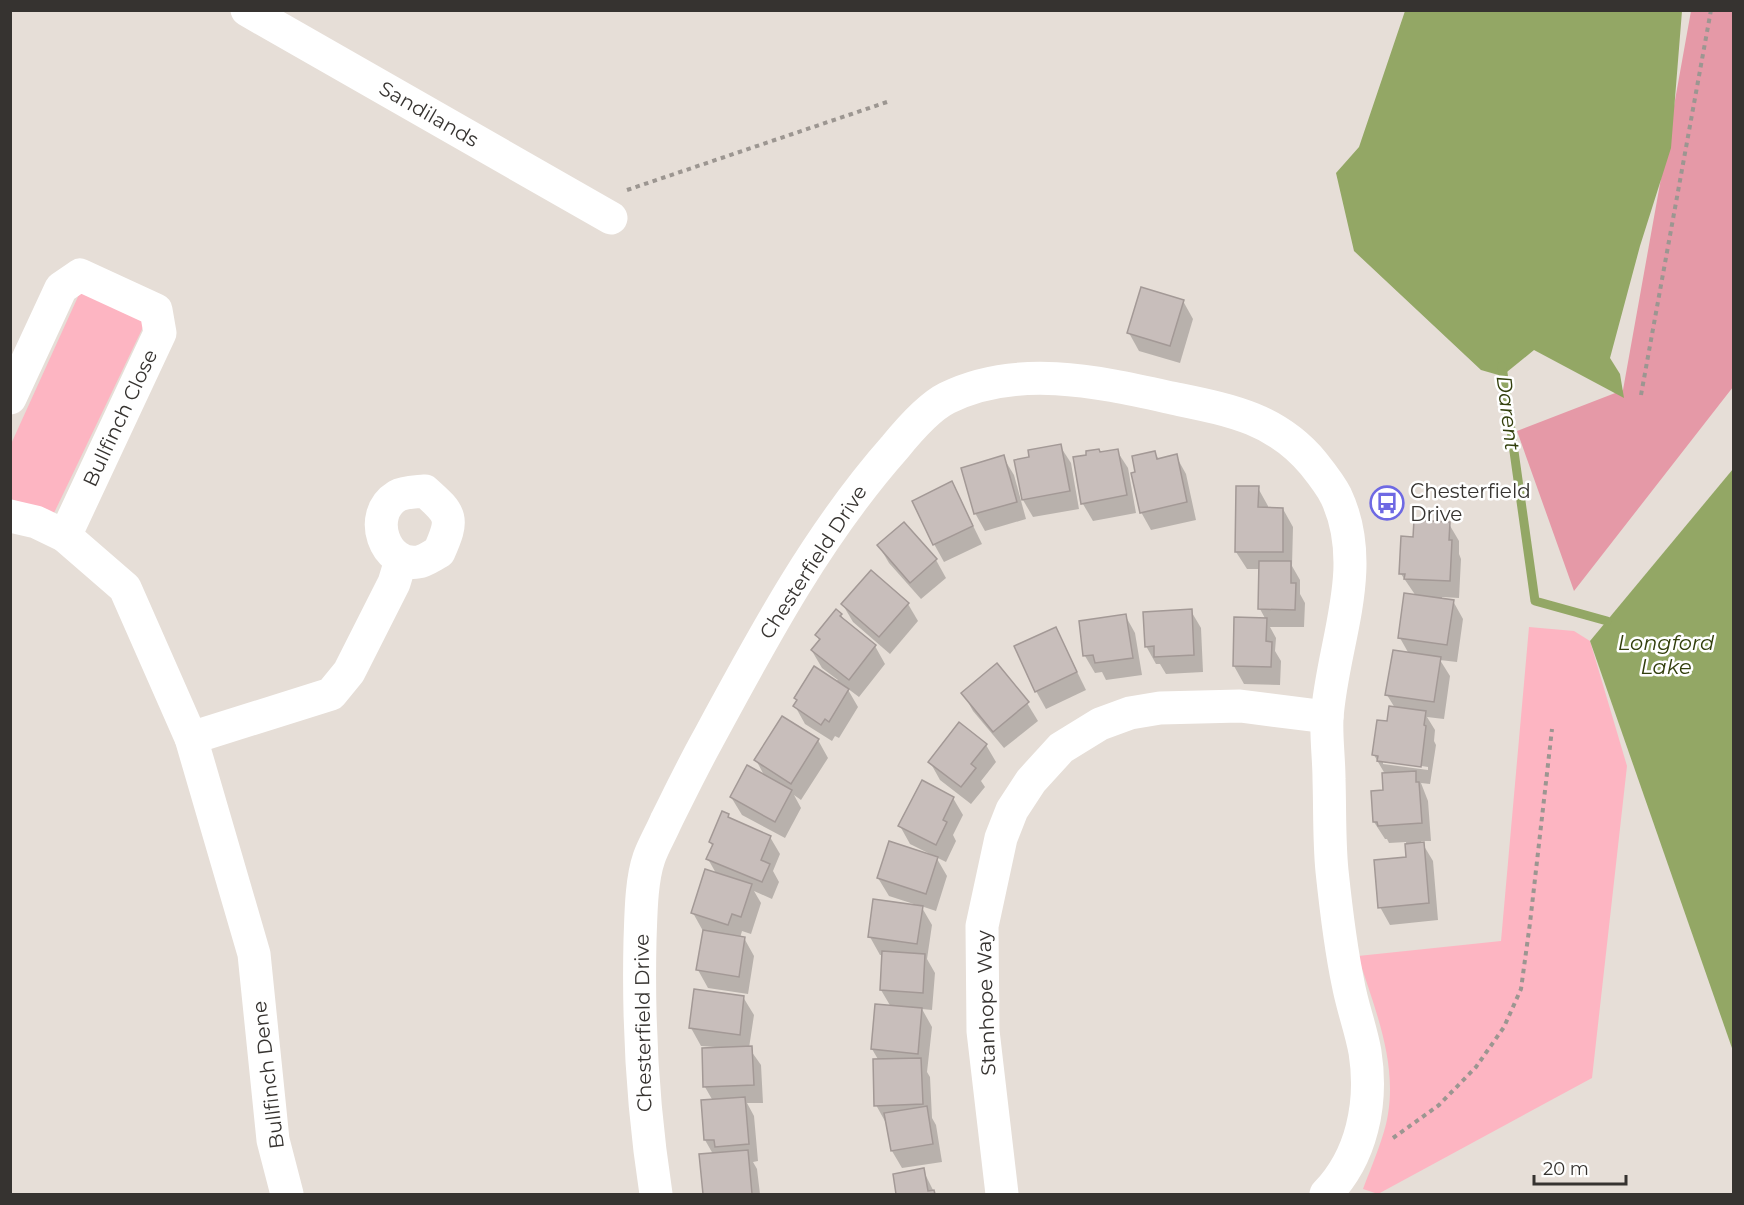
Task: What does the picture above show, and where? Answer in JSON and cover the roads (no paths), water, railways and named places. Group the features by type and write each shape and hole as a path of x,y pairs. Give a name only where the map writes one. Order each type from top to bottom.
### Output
{"street":[{"name":"Sandilands","path":"247,10 599,211"},
{"name":"Bullfinch Close","path":"10,398 62,288 80,275 156,310 160,333 65,536"},
{"name":"Chesterfield Drive","path":"656,1194 646,1131 638,998 641,914 648,860 688,776 786,598 826,535 865,481 903,437 941,400 978,385 1027,377 1122,387 1254,418 1279,431 1303,452 1336,497 1348,536 1351,567 1327,717 1331,854 1339,939 1352,1005 1365,1050 1368,1091 1365,1121 1354,1153 1333,1187 1326,1194"},
{"path":"10,516 36,522 65,536 125,588 191,738 331,694 349,672 394,583 401,560"},
{"name":"Stanhope Way","path":"1002,1194 983,1031 981,926 1001,838 1012,810 1031,781 1061,748 1100,724 1130,713 1160,708 1240,706 1327,717"},
{"name":"Bullfinch Dene","path":"191,738 254,954 273,1140 287,1194"}],"water":[{"path":"1405,11 1682,11 1671,148 1640,246 1610,358 1620,374 1624,398 1534,350 1502,376 1481,370 1354,251 1336,173 1359,147"},
{"name":"Longford Lake","path":"1733,469 1733,1051 1590,641"}],"waterway":[{"name":"Darent","path":"1502,366 1535,601 1607,621"}],"place":[{"name":"Chesterfield Drive","path":"1387,503"}]}
